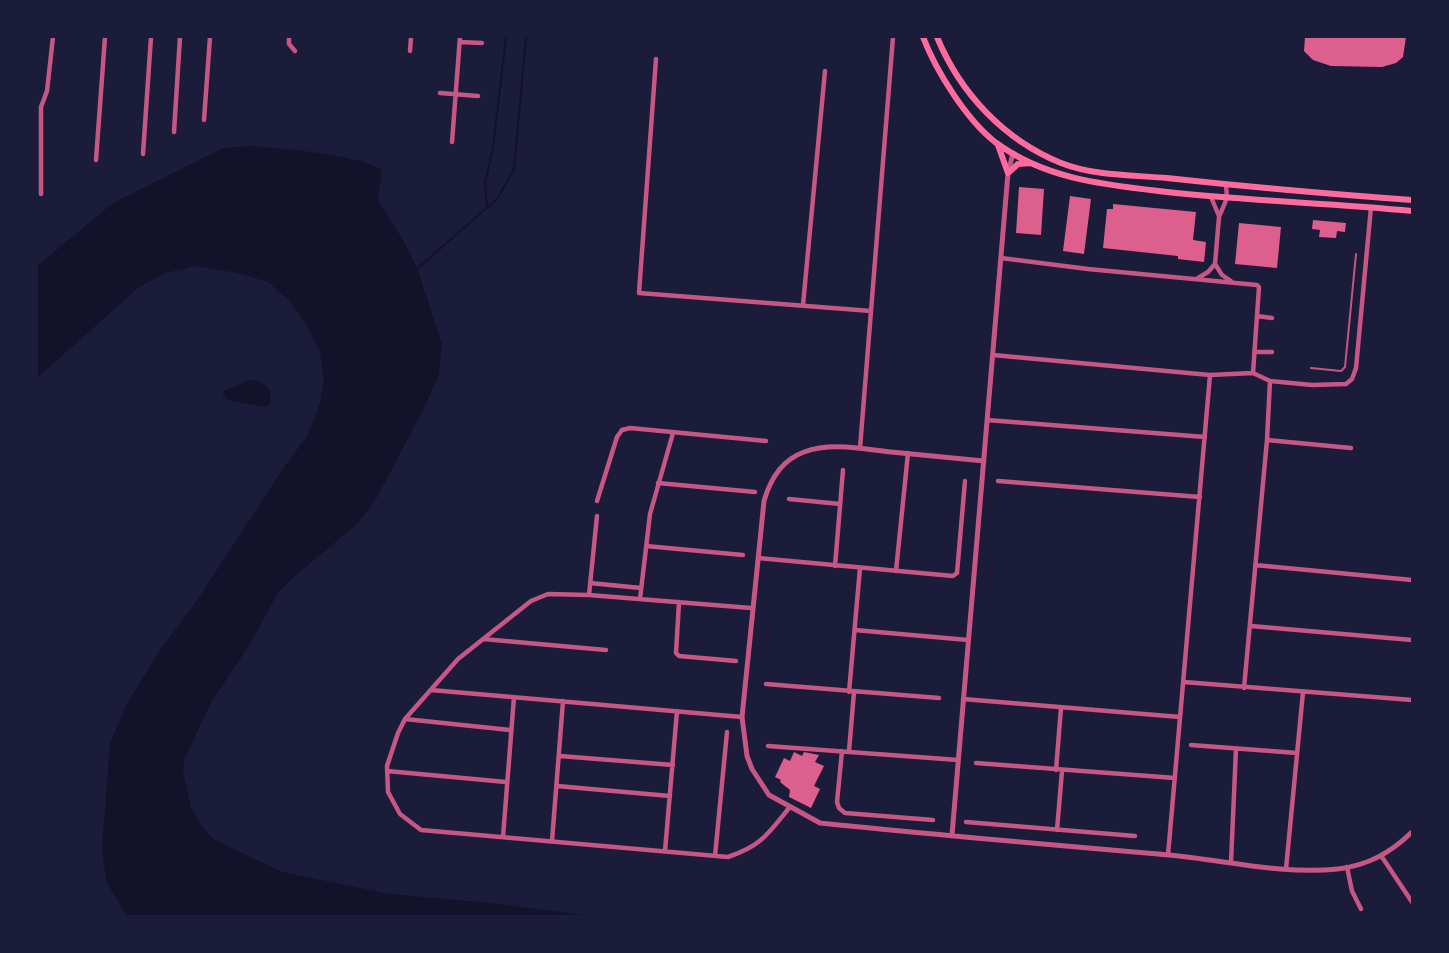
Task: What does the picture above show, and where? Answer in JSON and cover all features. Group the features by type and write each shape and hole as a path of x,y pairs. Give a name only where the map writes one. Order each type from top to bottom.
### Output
{"main road":[{"path":"923,37 932,58 959,101 996,142 1058,174 1080,180 1211,197 1412,211"},
{"path":"937,37 961,83 977,103 1007,132 1061,163 1102,173 1412,200"},
{"path":"1007,132 1013,144 1013,153"},
{"path":"996,142 1008,173 1018,164 1033,163"}],"street":[{"path":"41,194 41,107 47,91 53,37"},
{"path":"96,160 105,37"},
{"path":"143,154 151,37"},
{"path":"174,132 180,37"},
{"path":"204,120 210,37"},
{"path":"289,37 289,44 295,51"},
{"path":"410,51 411,37"},
{"path":"860,449 893,37"},
{"path":"452,142 460,39 482,43"},
{"path":"656,59 639,293 872,311"},
{"path":"803,305 825,71"},
{"path":"440,93 478,96"},
{"path":"952,835 1008,173 1013,153"},
{"path":"1197,279 1215,264 1219,217 1227,198 1226,185"},
{"path":"1211,197 1219,217"},
{"path":"993,355 1210,375 1253,373 1270,381 1339,386 1346,384 1352,379 1356,369 1371,207"},
{"path":"1001,257 1259,287 1253,373"},
{"path":"1215,264 1222,275 1233,282"},
{"path":"1257,316 1272,318"},
{"path":"1254,352 1272,352"},
{"path":"1168,855 1210,375"},
{"path":"1244,688 1270,381"},
{"path":"987,421 1205,437"},
{"path":"597,501 617,437 622,430 630,428 766,442"},
{"path":"640,599 650,514 673,433"},
{"path":"1267,440 1351,449"},
{"path":"984,461 837,447 804,452 777,472 764,501 742,717 747,756 769,795 820,823 1168,855 1286,869 1324,870 1347,867 1382,857 1412,832"},
{"path":"896,571 908,453"},
{"path":"835,566 843,470"},
{"path":"758,558 953,576 957,573 965,481"},
{"path":"998,481 1200,497"},
{"path":"658,483 755,492"},
{"path":"789,499 840,504"},
{"path":"589,595 597,516"},
{"path":"646,546 743,555"},
{"path":"1255,565 1412,580"},
{"path":"849,751 860,568"},
{"path":"590,583 641,588"},
{"path":"751,608 589,595 548,594 531,601 458,659 405,719 387,771 388,792 400,814 421,830 728,857 750,849 767,836 789,808"},
{"path":"679,603 676,653 679,656 736,662"},
{"path":"1251,626 1412,640"},
{"path":"855,630 968,639"},
{"path":"482,639 606,650"},
{"path":"1184,682 1412,700"},
{"path":"766,684 939,698"},
{"path":"431,690 742,717"},
{"path":"1286,869 1303,692"},
{"path":"503,837 514,697"},
{"path":"963,699 1180,717"},
{"path":"552,841 563,701"},
{"path":"1056,771 1061,708"},
{"path":"666,851 677,711"},
{"path":"405,719 510,730"},
{"path":"715,856 727,732"},
{"path":"1191,745 1297,753"},
{"path":"768,746 958,760"},
{"path":"1231,862 1236,749"},
{"path":"842,751 837,802 845,813 933,820"},
{"path":"560,756 673,765"},
{"path":"976,763 1175,778"},
{"path":"387,771 506,782"},
{"path":"1057,830 1062,771"},
{"path":"557,786 670,796"},
{"path":"966,822 1135,836"},
{"path":"1382,857 1412,902"},
{"path":"1347,867 1352,891 1361,909"}],"lane":[{"path":"1311,368 1341,371 1345,367 1356,254"}],"shaded area":[{"path":"251,146 337,156 380,169 379,202 417,268 442,344 439,374 376,499 357,524 288,582 276,596 250,644 210,704 185,758 183,771 191,808 213,839 282,872 390,894 591,916 127,916 106,881 102,847 110,744 126,705 161,649 194,605 284,467 308,435 320,403 324,380 320,352 308,327 290,301 268,282 238,273 196,266 165,273 138,288 37,378 37,266 113,203 223,148"},
{"path":"255,380 266,386 270,392 270,404 265,407 227,400 223,395 224,391"}],"building":[{"path":"1305,37 1406,37 1403,57 1396,63 1382,67 1331,66 1313,60 1304,51"},
{"path":"1019,187 1044,189 1041,235 1016,233"},
{"path":"1070,196 1091,199 1084,254 1063,251"},
{"path":"1113,204 1196,212 1193,240 1206,242 1204,262 1178,259 1178,256 1103,248 1107,209 1113,209"},
{"path":"1313,220 1346,223 1345,232 1337,231 1336,238 1319,237 1320,230 1312,229"},
{"path":"1239,223 1281,227 1277,268 1235,264"},
{"path":"794,752 802,756 804,752 819,755 815,762 824,766 814,786 820,789 811,808 789,797 790,790 775,777 784,758 790,761"}],"waterway":[{"path":"487,205 485,183 493,148 506,37"},
{"path":"418,268 497,199 514,169 526,37"}]}
